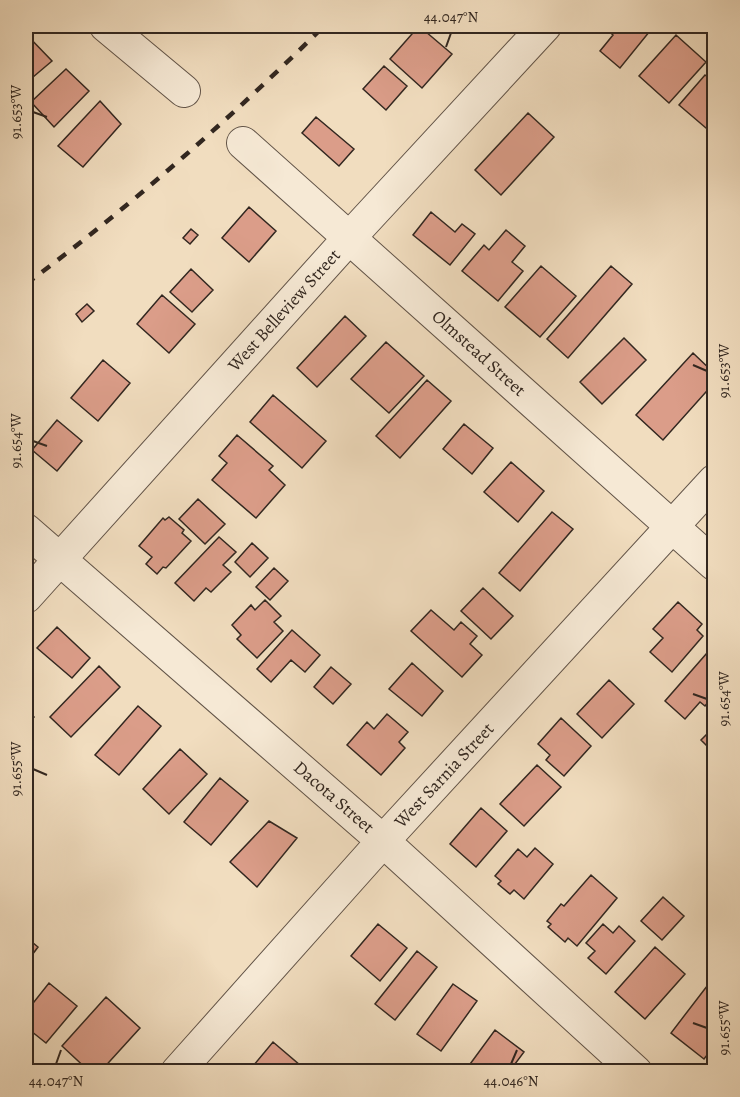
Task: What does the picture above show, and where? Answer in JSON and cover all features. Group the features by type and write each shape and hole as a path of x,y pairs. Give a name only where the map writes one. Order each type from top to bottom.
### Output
{"street":[{"path":"106,26 184,91"},
{"name":"West Belleview Street","path":"26,597 350,237 545,26"},
{"name":"Olmstead Street","path":"243,143 714,564"},
{"name":"West Sarnia Street","path":"177,1071 383,840 714,481"},
{"name":"Dacota Street","path":"26,530 383,840 636,1071"}],"building":[{"path":"419,26 452,54 422,88 390,59"},
{"path":"607,26 654,26 620,68 600,51 613,35 605,28"},
{"path":"26,34 52,61 26,83"},
{"path":"676,35 706,62 669,103 639,76"},
{"path":"384,66 407,86 386,110 363,89"},
{"path":"66,69 89,91 54,127 31,102"},
{"path":"705,75 714,82 713,134 679,105"},
{"path":"100,101 121,124 83,167 58,146"},
{"path":"528,113 554,137 501,195 475,170"},
{"path":"316,117 354,149 339,166 302,133"},
{"path":"249,207 276,231 249,262 222,238"},
{"path":"431,212 455,232 462,224 475,234 450,265 413,235"},
{"path":"191,229 198,235 190,244 183,238"},
{"path":"506,230 525,246 512,262 523,271 498,301 462,271 484,245 489,250"},
{"path":"541,266 576,296 540,337 505,307"},
{"path":"611,266 632,284 568,358 547,339"},
{"path":"191,269 213,290 192,312 170,292"},
{"path":"162,295 195,324 169,353 137,324"},
{"path":"87,304 94,311 82,322 76,314"},
{"path":"345,316 366,336 317,387 297,368"},
{"path":"624,338 646,360 602,404 580,382"},
{"path":"386,342 424,376 389,413 351,379"},
{"path":"693,353 714,373 714,383 663,440 636,415"},
{"path":"103,360 130,383 98,421 71,398"},
{"path":"427,380 451,401 400,458 376,436"},
{"path":"273,395 326,441 302,468 250,422"},
{"path":"57,420 82,441 57,471 32,450"},
{"path":"464,424 493,448 472,474 443,449"},
{"path":"237,435 273,466 269,470 285,485 256,518 212,480 227,463 219,456"},
{"path":"511,462 544,491 518,522 484,492"},
{"path":"198,499 225,524 205,544 179,519"},
{"path":"552,512 573,529 520,591 499,573"},
{"path":"169,517 184,530 182,533 191,541 166,568 163,567 157,574 146,564 152,557 139,546 163,518 165,520"},
{"path":"219,537 236,552 223,565 231,572 211,592 206,588 194,601 175,583"},
{"path":"252,543 268,558 250,577 235,562"},
{"path":"274,568 288,581 270,600 256,587"},
{"path":"483,588 513,616 491,639 461,611"},
{"path":"265,600 281,616 274,622 283,631 257,658 237,639 241,635 232,625 251,605 255,610"},
{"path":"678,602 702,624 697,630 703,636 672,672 650,652 663,638 653,629"},
{"path":"431,610 454,630 461,622 477,636 470,644 482,655 462,677 411,631"},
{"path":"57,627 90,658 72,678 37,648"},
{"path":"292,630 320,655 305,672 291,660 271,682 257,669"},
{"path":"714,645 714,695 705,706 700,702 685,719 665,701"},
{"path":"412,663 443,691 422,716 389,689"},
{"path":"99,666 120,687 71,737 50,717"},
{"path":"331,667 351,684 333,704 314,687"},
{"path":"609,680 634,704 602,738 577,714"},
{"path":"138,706 161,726 119,775 95,755"},
{"path":"26,709 34,717 26,726"},
{"path":"387,714 408,732 399,742 405,748 381,775 347,745 367,722 374,729"},
{"path":"561,718 591,746 564,776 546,760 550,755 538,744"},
{"path":"714,727 714,753 701,740"},
{"path":"180,749 207,774 169,814 143,789"},
{"path":"537,765 561,787 524,826 500,804"},
{"path":"220,778 248,801 211,845 184,822"},
{"path":"481,808 507,831 476,867 450,844"},
{"path":"269,821 297,838 257,887 230,862"},
{"path":"535,848 553,864 524,899 514,890 510,894 498,884 501,881 495,876 518,849 527,857"},
{"path":"591,875 617,898 577,946 568,938 565,942 548,927 551,924 547,921 561,904 564,906"},
{"path":"663,897 684,916 662,940 641,921"},
{"path":"378,924 407,948 380,981 351,956"},
{"path":"603,924 613,933 619,926 635,941 606,974 588,958 595,951 586,943"},
{"path":"26,937 38,947 26,963"},
{"path":"655,947 685,974 645,1019 615,992"},
{"path":"417,951 437,967 395,1020 375,1004"},
{"path":"714,977 714,1046 704,1059 671,1033"},
{"path":"49,983 77,1006 46,1043 26,1027 26,1012"},
{"path":"453,984 477,1001 441,1051 417,1034"},
{"path":"106,997 140,1028 100,1072 90,1072 62,1046"},
{"path":"495,1030 524,1052 509,1072 466,1072 465,1071"},
{"path":"273,1042 301,1066 297,1072 260,1072 253,1066"}],"railway":[{"path":"26,284 104,224 180,160 324,26"}]}
